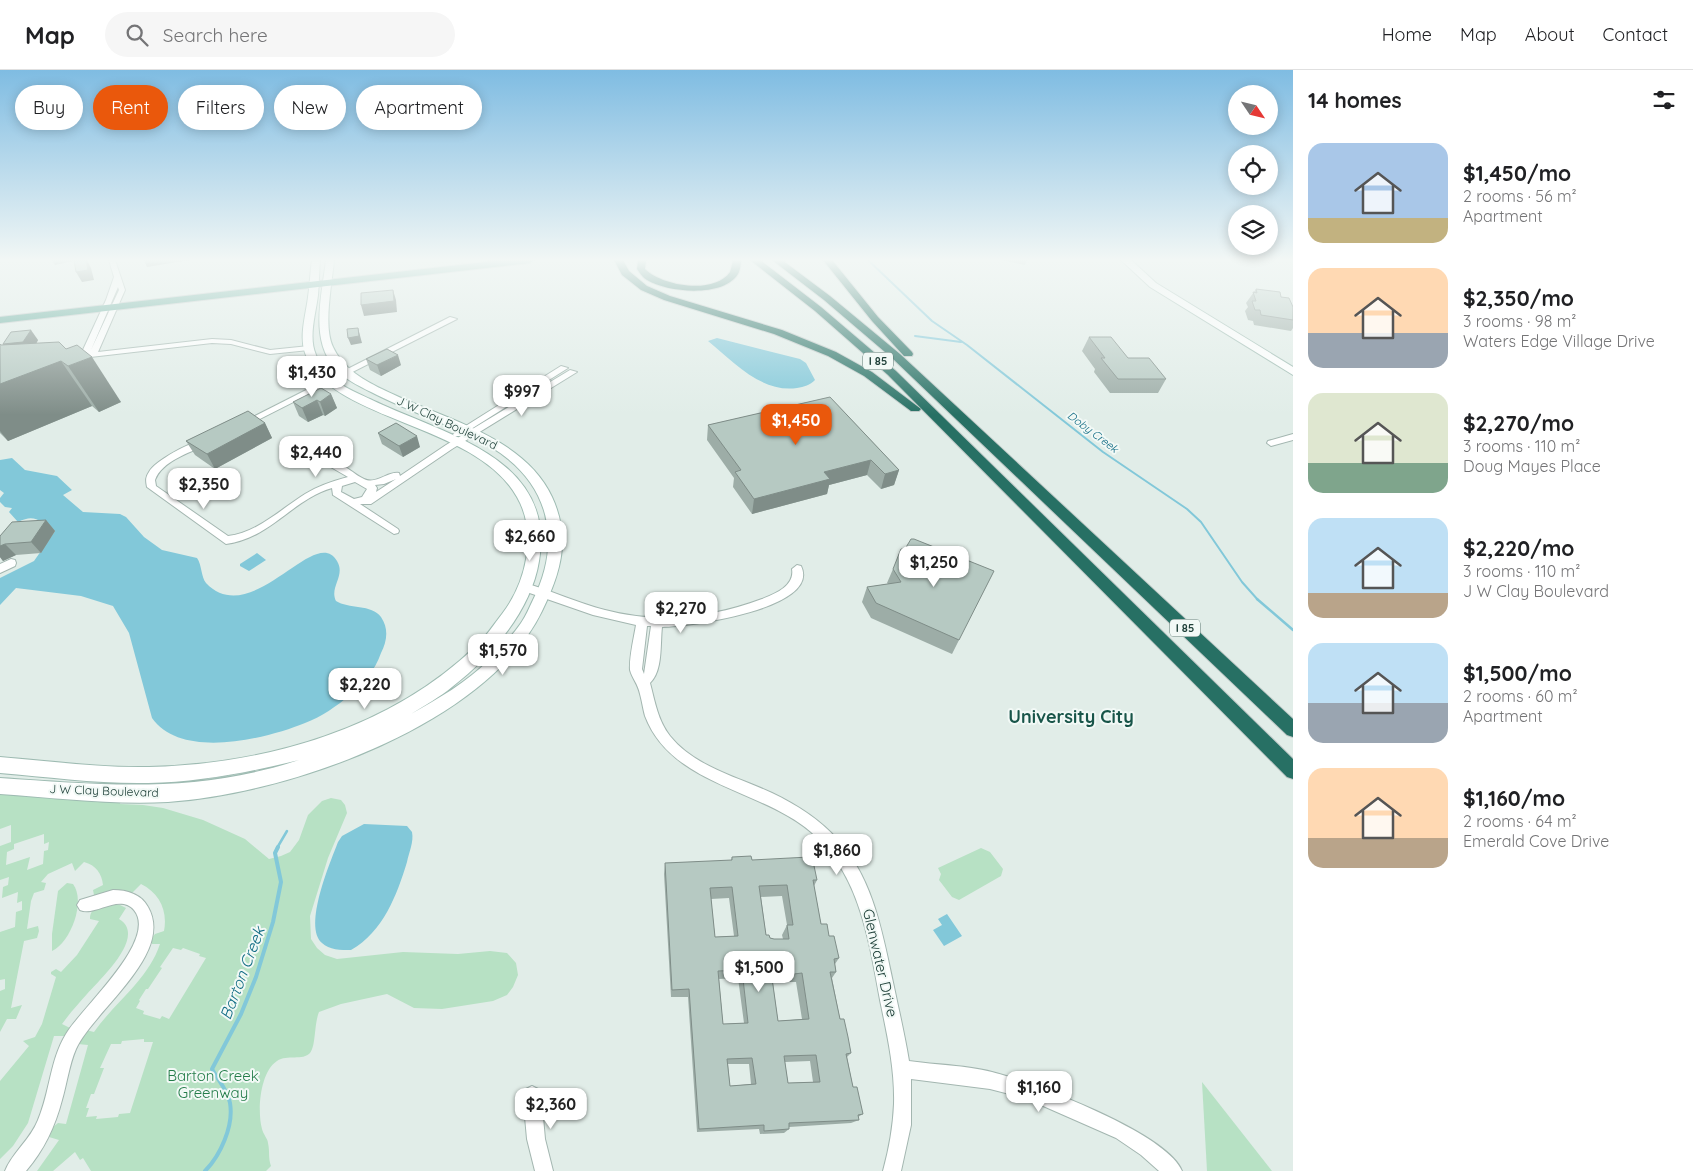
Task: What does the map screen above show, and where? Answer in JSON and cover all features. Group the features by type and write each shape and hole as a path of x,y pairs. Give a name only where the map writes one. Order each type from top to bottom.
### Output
{"highway":[{"path":"711,311 799,340 852,364 901,397 991,473"},
{"name":"I 85","path":"821,311 879,362 1293,771"},
{"name":"I 85","path":"843,311 866,329 978,432 1293,730"},
{"path":"868,311 919,365 978,432"}],"main road":[{"path":"0,320 61,311"}],"street":[{"path":"88,356 96,350 110,311"},
{"path":"65,358 212,341 231,342 265,352 286,352 309,348 316,311"},
{"name":"J W Clay Boulevard","path":"5,767 121,774 171,774 246,764 297,752 332,741 402,710 459,672 500,630 517,604 532,567 534,530 528,506 517,485 499,465 462,435 346,374 335,362 326,343 324,311"},
{"path":"1195,311 1293,372"},
{"path":"239,426 454,319"},
{"name":"J W Clay Boulevard","path":"0,786 146,794 191,791 242,783 297,769 361,746 425,714 459,693 483,674 512,645 530,622 545,594 553,566 555,549 554,522 548,502 536,480 522,464 504,449 354,396 330,381 315,364 309,348"},
{"path":"214,438 154,470 149,476 148,482 152,487 226,540 232,541 245,536 319,490 353,479 375,483 391,478 569,370"},
{"path":"348,501 362,501 370,498 462,435"},
{"path":"1271,443 1293,437"},
{"path":"306,499 322,492 331,492 397,530 369,509 372,488 335,466 342,474 340,483 335,490 338,495"},
{"path":"528,506 538,514 544,530 545,556 538,584 545,594"},
{"path":"0,568 11,563"},
{"path":"525,587 614,617 642,622 716,618 750,609 782,595 799,574 797,568"},
{"path":"459,693 508,635 520,617 532,596 525,587"},
{"name":"Glenwater Drive","path":"642,622 636,669 644,682 652,717 668,740 681,754 710,774 768,798 802,816 823,834 848,865 861,890 873,926 902,1069 904,1095 903,1126 892,1171"},
{"path":"644,682 650,676 652,669 657,622"},
{"path":"14,1171 31,1150 44,1129 68,1048 75,1033 90,1012 140,953 146,937 147,924 144,912 139,905 131,900 110,898 85,905"},
{"path":"902,1069 990,1080 1026,1090 1122,1132 1156,1156 1173,1171"},
{"path":"532,1095 536,1139 544,1171"}],"green space":[{"name":"Barton Creek Greenway","path":"0,792 121,801 120,804 163,808 203,820 245,839 269,859 290,852 299,840 308,815 322,801 331,798 341,800 345,805 347,813 328,858 310,916 311,939 317,948 325,955 337,959 403,952 458,954 490,951 507,953 516,963 518,975 507,995 493,1001 442,1009 414,1008 387,994 341,1004 319,1012 310,1053 303,1057 285,1058 277,1061 271,1066 263,1083 260,1112 263,1131 268,1141 271,1166 266,1171 91,1171 83,1158 80,1160 75,1152 53,1171 37,1171 59,1140 49,1137 53,1127 58,1123 66,1124 88,1045 78,1044 86,1030 94,1032 148,969 160,944 152,944 152,938 155,934 164,931 165,916 157,897 141,884 132,893 119,892 94,895 93,890 103,885 98,871 88,863 84,862 75,871 72,863 48,874 41,882 46,883 44,890 34,893 31,901 27,929 38,926 39,931 37,938 24,941 11,1008 22,1005 16,1019 7,1019 0,1032 0,991 5,989 5,979 0,980 0,932 15,927 16,912 22,910 22,901 17,903 18,892 2,898 3,887 8,885 9,877 0,880 0,846 11,842 11,825 0,829","holes":["44,834 44,844 49,842 48,850 44,851 43,864 27,870 30,857 6,865 7,852 14,849 14,844","173,948 181,950 183,948 206,958 169,1019 162,1016 160,1019 143,1014 144,1011 136,1008 146,989 148,989 162,968 160,967","144,1039 144,1042 153,1042 130,1113 119,1114 118,1117 96,1119 97,1116 86,1117 89,1108 86,1108 91,1094 94,1094 104,1068 100,1068 111,1044 121,1044 122,1041"]},
{"path":"981,848 990,852 1003,869 1001,876 959,900 952,897 939,880 941,874 938,868"},
{"path":"67,883 73,884 77,891 77,910 65,939 52,951 52,934 58,891"},
{"path":"120,905 126,908 119,919 126,927 128,936 125,947 110,969 62,1024 70,1028 66,1036 54,1036 28,1123 13,1146 0,1159 0,1081 29,1046 23,1041 35,1037 42,1024 56,977 51,972 56,969 61,972 77,955 99,921 90,919 92,912 96,908"},
{"path":"1202,1082 1272,1171 1207,1171"}],"water":[{"path":"717,338 800,359 806,363 815,380 797,388 772,386 760,381 738,366 708,341"},
{"path":"12,458 25,470 57,476 72,490 63,495 83,512 120,514 126,517 144,537 162,550 197,558 206,583 224,594 243,594 262,587 314,555 327,553 337,561 339,566 339,577 334,591 336,601 372,610 384,622 386,640 376,665 355,691 329,711 305,723 269,735 247,740 203,742 183,739 165,731 152,718 129,633 113,606 81,596 16,588 0,605 0,578 34,561 55,531 37,520 29,518 18,522 9,512 12,508 5,507 0,502 0,498 4,493 0,490 0,460"},
{"path":"257,553 266,560 249,571 240,566 240,564"},
{"path":"364,824 407,826 412,832 411,847 399,887 380,923 372,933 351,950 339,950 322,943 317,935 315,923 317,909 324,879 338,842 342,836"},
{"path":"947,914 962,936 944,946 933,930 942,925 938,919"}],"building":[{"path":"1260,311 1293,311 1293,320 1261,315"},
{"path":"358,328 359,336 348,338 347,329"},
{"path":"31,330 23,342 3,344 11,332"},
{"path":"1089,337 1111,337 1128,358 1149,358 1166,379 1118,379 1101,358 1105,358"},
{"path":"59,342 66,349 77,345 92,357 68,366 61,361 0,384 0,344"},
{"path":"387,349 398,355 377,365 366,359"},
{"path":"321,388 331,394 320,402 317,400 302,408 293,402"},
{"path":"830,397 899,470 885,474 871,460 824,472 830,479 754,499 735,472 741,470 708,425"},
{"path":"248,411 265,423 207,454 186,441"},
{"path":"396,423 417,436 399,446 378,433"},
{"path":"46,520 31,542 0,546 0,536 12,522"},
{"path":"911,539 994,571 959,640 876,603 867,587 901,582 893,569 901,549 905,549"},
{"path":"751,856 752,860 809,857 809,861 813,861 817,880 813,880 821,924 827,924 829,936 834,936 839,958 834,959 836,972 830,972 840,1019 844,1019 848,1037 851,1053 846,1054 853,1087 857,1087 863,1114 858,1115 859,1120 789,1123 789,1129 764,1131 764,1125 699,1129 689,989 672,990 665,863 732,860 732,857","holes":["787,885 793,925 787,925 789,939 774,939 766,935 759,886","732,887 738,936 715,937 710,888","773,960 792,960 794,974 802,973 809,1019 778,1021 770,964 773,964","742,970 748,1023 723,1024 718,971","816,1055 820,1082 788,1083 784,1056","752,1058 756,1084 730,1086 727,1059"]}],"waterway":[{"name":"Doby Creek","path":"922,311 1103,452 1187,509 1201,522 1242,582 1257,599"},
{"path":"915,336 961,342"},
{"name":"Doby Creek","path":"1257,599 1293,630"},
{"name":"Barton Creek","path":"277,848 287,831"},
{"name":"Barton Creek","path":"205,1171 211,1165 225,1140 231,1112 227,1094 212,1069 241,1014 256,977 273,922 281,882 275,853 278,847"}],"district":[{"name":"University City","path":"1071,717"}]}
